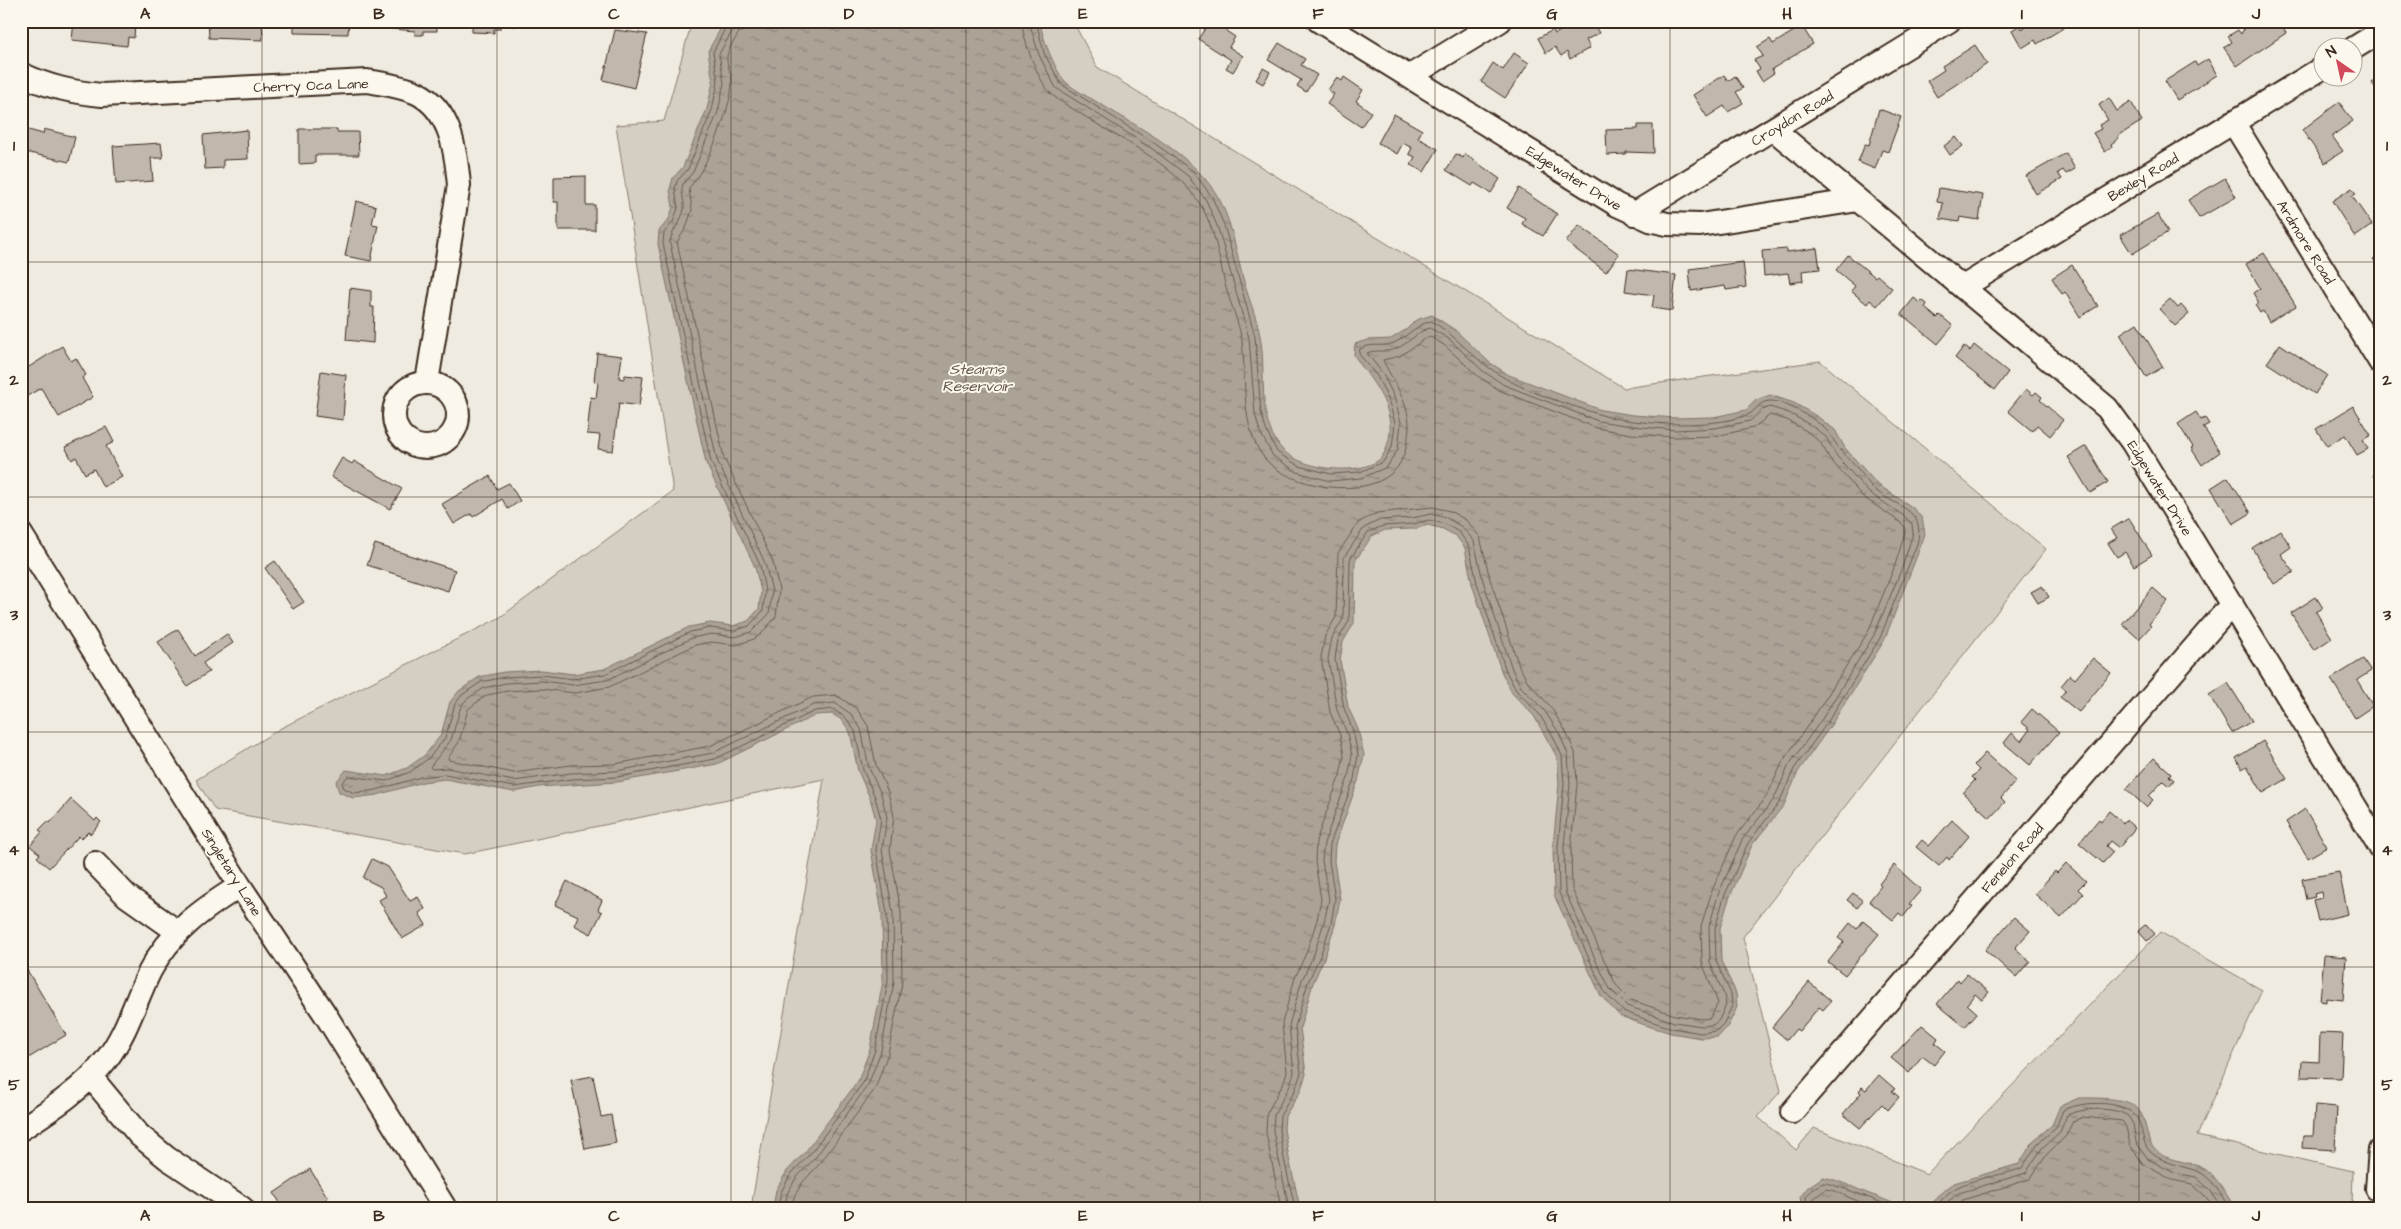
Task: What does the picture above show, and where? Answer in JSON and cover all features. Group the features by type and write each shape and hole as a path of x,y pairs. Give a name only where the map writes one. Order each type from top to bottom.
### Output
{"street":[{"name":"Edgewater Drive","path":"1320,21 1616,205 1634,214 1666,224 1700,226 1858,200"},
{"path":"1410,76 1500,21"},
{"name":"Croydon Road","path":"1634,214 1949,21"},
{"path":"2364,42 2380,32"},
{"name":"Bexley Road","path":"1963,287 2314,72"},
{"name":"Cherry Oca Lane","path":"21,74 43,85 70,92 102,95 367,81 394,86 418,94 436,108 449,129 457,156 459,185 427,382"},
{"name":"Ardmore Road","path":"2233,122 2380,362"},
{"name":"Edgewater Drive","path":"1773,129 2107,408 2132,442 2380,847"},
{"name":"Singletary Lane","path":"21,534 240,886 325,1014 445,1208"},
{"name":"Fenelon Road","path":"1792,1112 2232,604"},
{"path":"95,864 127,896 178,932"},
{"path":"21,1129 50,1111 91,1077 120,1040 151,970 178,932 195,916 240,886"},
{"path":"91,1077 139,1135 167,1158 242,1208"},
{"path":"2379,1189 2380,1149"}],"shaded area":[{"name":"Stearns Reservoir","path":"692,21 1077,21 1076,27 1097,67 1624,388 1820,361 2046,549 1743,937 1781,1091 1758,1117 1796,1150 1814,1128 1927,1174 2160,932 2262,990 2197,1136 2353,1171 2352,1206 2369,1208 751,1208 824,779 465,854 215,810 196,780 281,728 499,618 673,491 616,125 664,121"}],"water":[{"name":"Stearns Reservoir","path":"725,21 1040,21 1049,52 1060,75 1068,84 1149,133 1178,153 1204,178 1221,202 1230,224 1244,282 1259,329 1265,408 1268,422 1280,447 1288,455 1299,461 1327,468 1342,469 1369,465 1382,457 1389,439 1390,429 1386,405 1377,388 1354,355 1355,344 1367,340 1391,339 1407,329 1416,320 1432,315 1455,330 1489,362 1509,375 1601,410 1633,415 1676,418 1714,417 1746,410 1756,400 1770,395 1794,403 1818,417 1835,430 1845,448 1877,484 1912,507 1922,518 1925,534 1884,641 1831,725 1798,772 1784,805 1752,845 1729,899 1720,928 1721,961 1736,993 1737,1007 1728,1026 1718,1037 1701,1038 1671,1033 1645,1025 1620,1016 1601,996 1554,895 1553,847 1559,784 1557,757 1534,716 1512,693 1502,673 1472,584 1465,548 1456,536 1443,529 1428,525 1414,529 1385,530 1372,536 1355,561 1354,623 1343,642 1340,660 1348,707 1358,729 1364,755 1358,781 1335,845 1334,861 1340,899 1335,925 1313,983 1300,1028 1306,1074 1300,1092 1285,1116 1284,1129 1300,1208 773,1208 776,1190 787,1171 806,1151 858,1081 870,1049 883,981 882,913 871,850 876,820 870,798 858,771 850,732 842,720 832,714 816,715 717,764 617,782 539,787 514,792 445,779 423,782 377,795 353,798 339,792 336,782 346,770 386,776 407,768 425,755 441,735 450,702 459,691 479,677 504,672 542,670 573,674 604,669 689,627 710,623 733,626 748,621 759,609 761,591 755,567 706,463 658,244 659,231 669,219 673,207 670,189 673,178 683,167 707,109 713,82 708,51"},
{"path":"2079,1098 2124,1101 2136,1107 2140,1111 2154,1149 2170,1159 2195,1165 2206,1170 2220,1185 2235,1208 1931,1208 1937,1196 1954,1183 2019,1164 2034,1140 2052,1125 2060,1106"},
{"path":"1823,1177 1903,1208 1802,1208 1800,1197 1808,1187"}],"building":[{"path":"74,21 138,21 135,24 134,38 128,37 127,46 72,40"},
{"path":"208,21 262,21 263,40 209,38"},
{"path":"294,21 349,21 348,34 294,33"},
{"path":"382,21 437,21 437,31 423,31 423,35 415,35 415,31 382,28"},
{"path":"472,21 517,21 516,26 500,25 500,29 494,29 494,33 472,32"},
{"path":"1079,21 1092,21 1092,25 1079,25"},
{"path":"1210,21 1227,21 1231,23 1226,31 1235,37 1229,47 1243,56 1233,72 1226,68 1231,60 1198,39"},
{"path":"1592,21 1599,33 1586,40 1590,48 1570,59 1567,52 1561,56 1555,47 1546,53 1538,38 1553,30 1555,34 1575,23 1579,29"},
{"path":"2035,21 2062,21 2065,27 2037,44 2035,40 2022,48 2012,30 2020,25 2022,29"},
{"path":"2263,21 2281,21 2279,22 2286,33 2237,66 2224,48 2232,42 2228,36 2238,30 2241,34 2246,25 2253,26"},
{"path":"1802,26 1813,44 1772,69 1774,73 1762,81 1756,71 1760,69 1754,60 1763,56 1757,47 1770,39 1773,44"},
{"path":"615,30 647,34 634,88 603,80"},
{"path":"1279,43 1305,59 1301,65 1317,75 1306,92 1297,86 1301,80 1268,60"},
{"path":"1975,45 1987,64 1937,97 1927,81 1944,70 1942,66"},
{"path":"1514,53 1529,63 1505,98 1481,82 1493,63 1503,70"},
{"path":"2208,59 2217,75 2177,100 2165,81 2195,62 2197,66"},
{"path":"1263,68 1270,72 1263,84 1256,80"},
{"path":"1724,75 1728,81 1735,76 1743,88 1736,92 1743,103 1728,112 1724,106 1707,117 1693,95"},
{"path":"1337,77 1342,81 1344,77 1363,90 1356,101 1371,112 1361,127 1327,104 1334,94 1328,90"},
{"path":"2380,78 2380,94 2372,83"},
{"path":"2109,98 2117,111 2131,102 2142,121 2118,136 2119,138 2111,144 2112,147 2105,152 2093,133 2101,129 2099,125 2108,120 2099,105"},
{"path":"2339,102 2353,121 2332,136 2343,151 2325,163 2302,130"},
{"path":"1879,109 1901,117 1888,152 1882,150 1875,169 1858,162 1865,144 1869,145"},
{"path":"1394,114 1422,130 1418,138 1438,149 1424,172 1411,165 1415,157 1409,154 1412,148 1403,143 1397,154 1378,143"},
{"path":"1638,125 1653,125 1654,153 1626,152 1626,154 1607,155 1606,130 1638,129"},
{"path":"25,129 43,134 44,129 75,137 69,162 21,151"},
{"path":"299,129 337,129 337,132 358,132 359,155 315,155 315,163 299,164"},
{"path":"247,130 248,159 223,160 223,168 205,169 203,135"},
{"path":"1956,137 1963,146 1950,155 1944,146"},
{"path":"161,143 163,158 151,158 153,181 116,184 113,146"},
{"path":"2066,153 2075,169 2066,174 2063,170 2058,173 2062,179 2036,194 2026,176"},
{"path":"1456,154 1463,158 1465,154 1500,179 1491,193 1474,183 1472,186 1446,170"},
{"path":"586,176 586,205 595,205 595,230 558,230 558,202 554,202 554,177"},
{"path":"2225,178 2236,197 2199,218 2188,200"},
{"path":"1519,188 1557,214 1543,236 1522,224 1525,218 1507,208"},
{"path":"1939,188 1983,195 1979,220 1960,217 1959,222 1940,219 1943,203 1937,202"},
{"path":"2352,188 2356,194 2352,196 2372,225 2355,237 2332,201"},
{"path":"356,201 376,206 372,224 378,225 371,261 345,256"},
{"path":"2158,214 2168,232 2132,254 2120,235"},
{"path":"1579,225 1619,254 1606,272 1566,242"},
{"path":"1817,248 1820,269 1802,271 1803,281 1790,283 1788,273 1764,276 1762,251 1787,249 1787,252"},
{"path":"2264,253 2296,306 2269,322 2263,311 2260,313 2255,305 2259,303 2253,293 2260,288 2246,264"},
{"path":"2380,254 2380,268 2373,259"},
{"path":"1848,255 1892,288 1877,306 1870,300 1867,304 1851,291 1855,286 1836,270"},
{"path":"1743,262 1746,287 1726,290 1725,286 1691,291 1689,269"},
{"path":"2072,265 2098,306 2080,317 2065,292 2062,294 2052,278"},
{"path":"1628,269 1676,275 1672,311 1652,308 1654,295 1625,291"},
{"path":"350,288 371,291 371,307 374,307 373,343 346,340"},
{"path":"1914,298 1920,303 1922,300 1927,304 1925,308 1937,318 1940,315 1953,326 1938,344 1901,314"},
{"path":"2170,299 2178,308 2181,305 2189,314 2175,326 2159,309"},
{"path":"2137,323 2163,367 2146,377 2120,334"},
{"path":"2280,344 2327,375 2315,394 2267,363"},
{"path":"1974,345 2008,372 1995,390 1955,358 1964,346 1970,351"},
{"path":"62,346 71,361 76,358 86,375 82,378 93,397 59,417 41,388 22,399 21,372"},
{"path":"597,353 622,356 619,378 624,379 625,375 643,377 639,406 619,403 613,451 598,449 600,435 587,434 591,397 596,398 598,382 594,381"},
{"path":"321,371 346,375 343,420 315,416"},
{"path":"2026,389 2033,395 2036,392 2042,397 2040,400 2063,420 2050,436 2037,425 2032,431 2008,411"},
{"path":"2353,406 2371,435 2363,440 2368,449 2357,455 2345,435 2327,446 2316,429"},
{"path":"2196,412 2201,420 2205,418 2209,424 2203,427 2220,452 2202,465 2178,424"},
{"path":"106,427 114,442 106,446 122,477 103,487 94,469 85,474 76,457 72,460 65,447"},
{"path":"2086,446 2108,482 2090,493 2068,457"},
{"path":"342,458 352,464 354,461 402,489 390,509 331,477"},
{"path":"2380,471 2380,487 2373,475"},
{"path":"490,476 497,489 509,483 520,501 508,509 502,499 473,517 471,514 454,524 442,504"},
{"path":"2228,477 2251,513 2233,524 2211,488"},
{"path":"2129,518 2152,555 2134,566 2125,552 2117,557 2108,543 2117,538 2111,529"},
{"path":"2280,530 2291,547 2281,554 2294,572 2274,584 2252,548"},
{"path":"375,544 455,570 448,591 367,565"},
{"path":"275,561 304,602 293,609 265,568"},
{"path":"2042,586 2049,597 2038,603 2031,592"},
{"path":"2153,588 2168,601 2149,624 2151,626 2139,639 2122,624"},
{"path":"2316,597 2323,608 2316,612 2332,638 2314,650 2291,613"},
{"path":"178,629 195,656 227,634 233,643 203,663 209,672 187,686 158,642"},
{"path":"2093,658 2111,673 2079,712 2060,697 2066,690 2061,686 2070,675 2075,679"},
{"path":"2363,659 2371,671 2357,680 2373,706 2355,718 2331,679"},
{"path":"2228,683 2252,721 2232,733 2209,695"},
{"path":"2032,709 2059,732 2030,765 2004,743 2012,733 2021,741 2030,729 2021,722"},
{"path":"2263,741 2287,779 2263,793 2247,766 2242,769 2236,758"},
{"path":"1985,753 2016,781 2001,798 2005,802 1990,818 1963,793 1975,780 1972,777 1979,770 1974,765"},
{"path":"2154,758 2171,773 2169,776 2174,780 2169,786 2163,781 2149,796 2153,800 2146,807 2126,789"},
{"path":"71,799 95,821 97,818 101,822 91,834 88,832 81,839 79,836 49,868 37,857 40,854 30,846 42,832 39,830 48,821 50,823"},
{"path":"2305,809 2327,847 2308,858 2286,822"},
{"path":"2109,811 2123,823 2126,820 2135,828 2119,848 2110,841 2106,846 2113,852 2103,863 2079,843 2099,819 2101,821"},
{"path":"1952,820 1969,836 1949,860 1947,857 1939,866 1916,847 1922,840 1929,846"},
{"path":"372,859 388,867 410,901 418,897 425,909 419,913 426,925 402,939 379,900 386,896 381,887 363,878"},
{"path":"2066,863 2086,881 2078,889 2083,894 2061,918 2035,894 2055,871 2057,873"},
{"path":"1894,865 1921,890 1909,904 1912,906 1903,917 1899,913 1893,920 1869,901"},
{"path":"2339,872 2348,914 2318,921 2313,900 2322,898 2321,892 2314,894 2315,897 2306,899 2302,879"},
{"path":"567,881 602,900 598,910 602,912 591,934 574,925 578,916 555,905"},
{"path":"1853,893 1863,901 1857,908 1847,900"},
{"path":"2014,917 2030,931 2015,948 2030,961 2016,977 1985,950"},
{"path":"1863,921 1879,934 1845,975 1828,962 1844,942 1838,938 1850,923 1857,929"},
{"path":"2146,924 2155,934 2147,941 2138,931"},
{"path":"2324,955 2346,957 2343,1000 2326,998 2326,1002 2320,1001"},
{"path":"21,960 66,1035 22,1062 21,1031 26,1028 21,1020"},
{"path":"1967,974 1989,992 1982,1000 1975,994 1967,1004 1977,1013 1965,1027 1937,1004 1958,979 1960,982"},
{"path":"1809,982 1831,1001 1823,1010 1819,1007 1799,1031 1796,1029 1787,1040 1772,1027"},
{"path":"1922,1025 1938,1038 1935,1043 1945,1051 1934,1065 1922,1056 1909,1073 1891,1058"},
{"path":"2320,1033 2343,1034 2341,1078 2301,1077 2302,1061 2319,1062"},
{"path":"1879,1075 1895,1089 1892,1091 1899,1097 1888,1110 1882,1104 1860,1128 1843,1114 1861,1093 1859,1091 1862,1087 1866,1090"},
{"path":"593,1076 601,1117 611,1115 616,1143 585,1149 571,1080"},
{"path":"2315,1105 2337,1107 2335,1150 2302,1148 2303,1136 2313,1136"},
{"path":"310,1169 328,1198 315,1208 283,1208 274,1193"}]}
